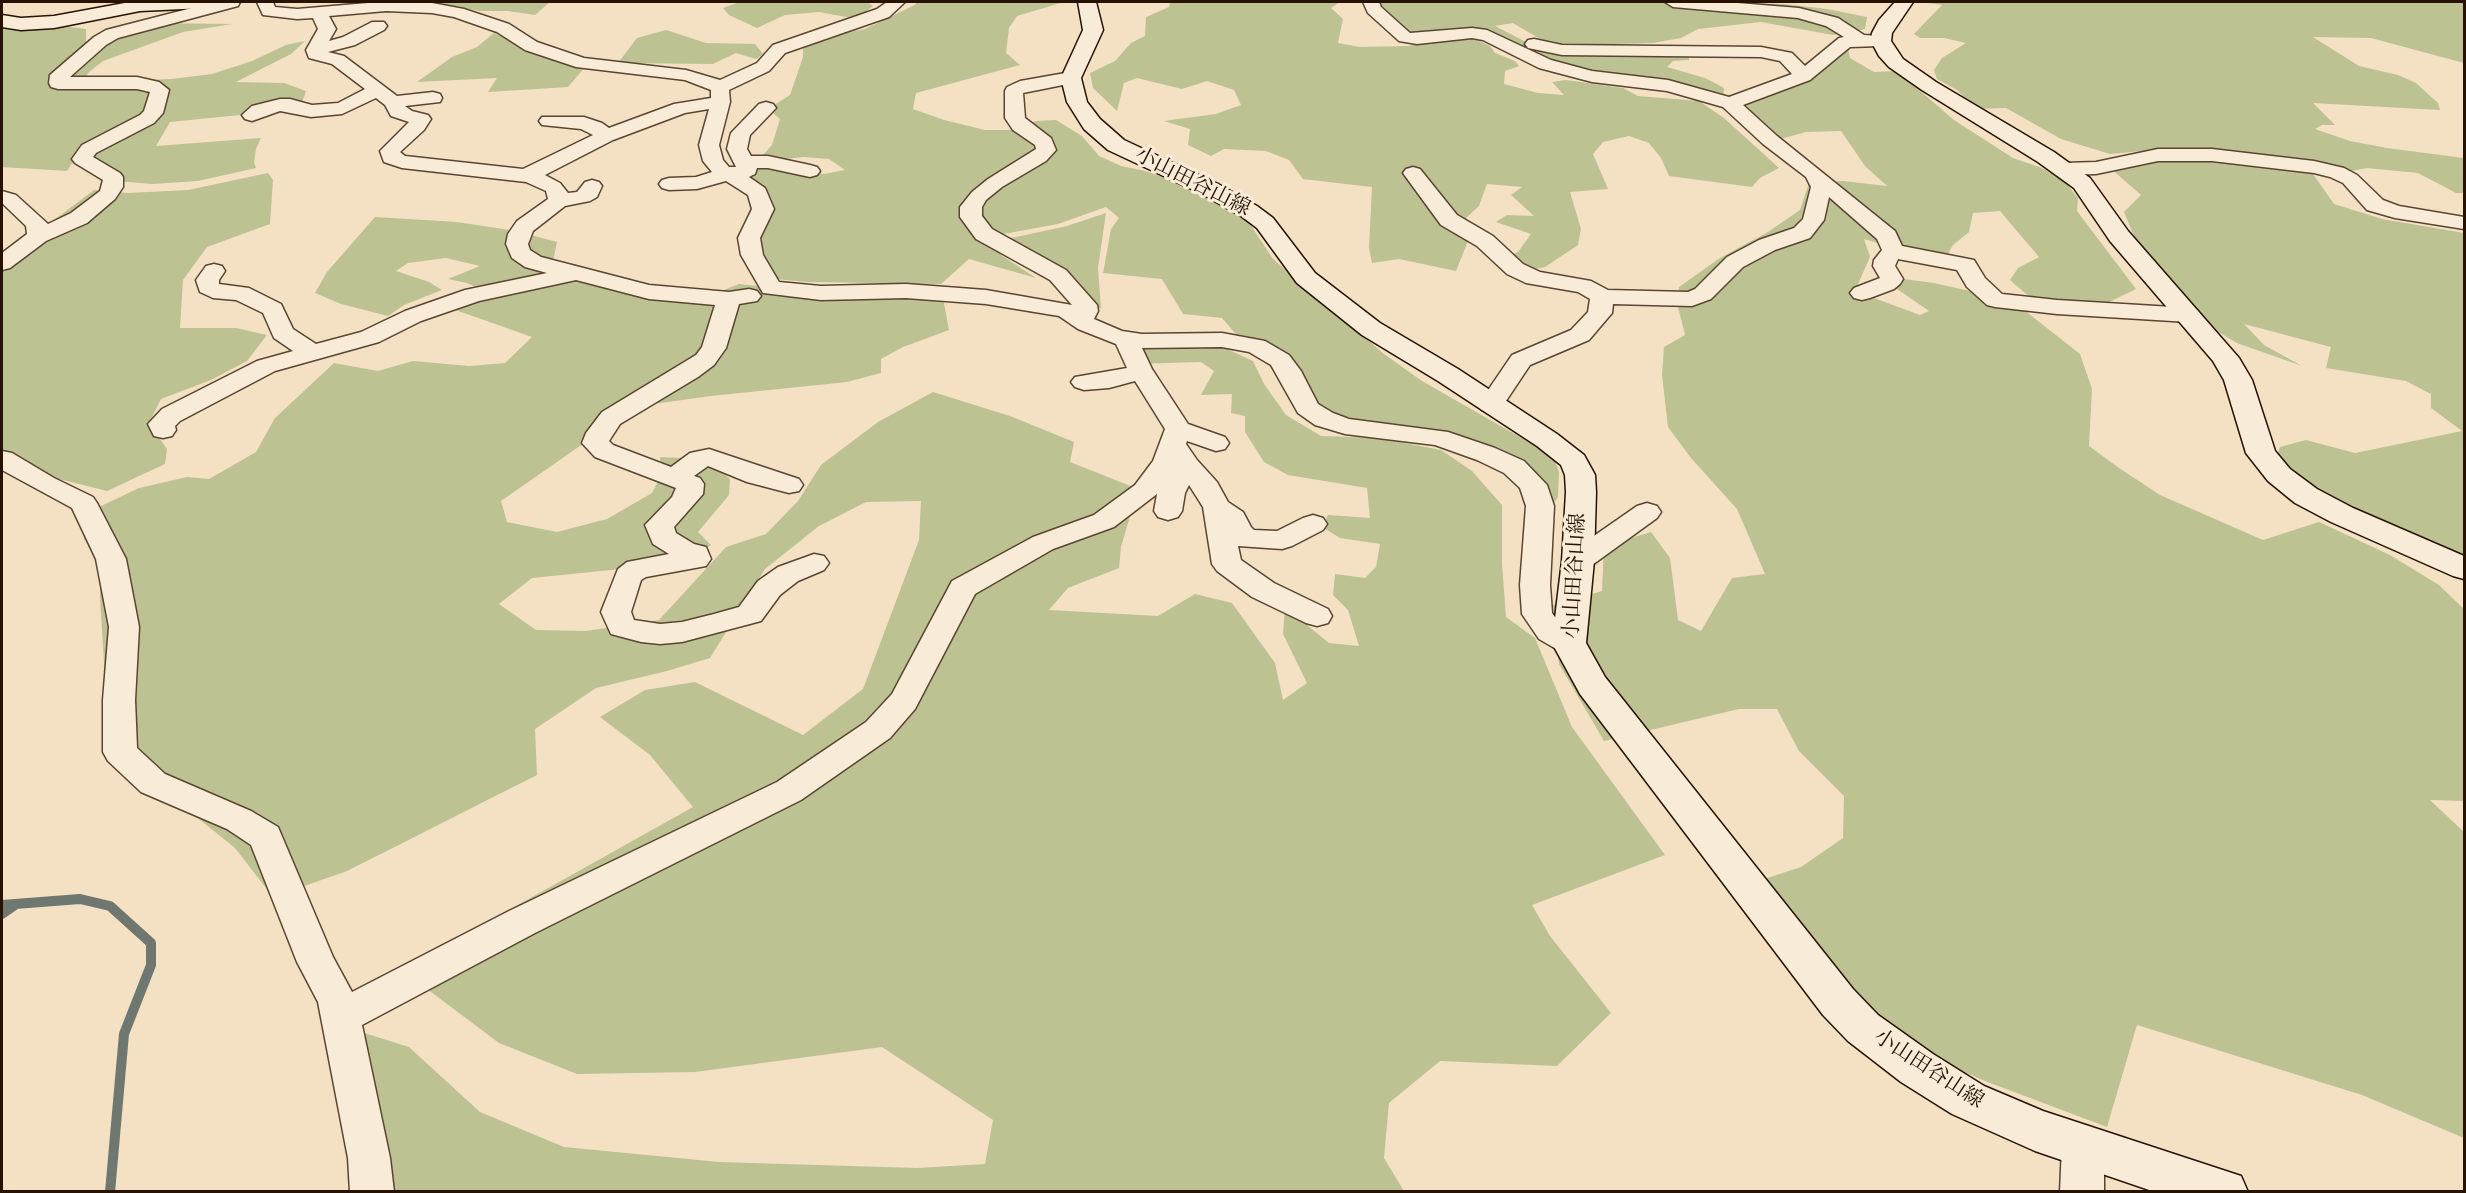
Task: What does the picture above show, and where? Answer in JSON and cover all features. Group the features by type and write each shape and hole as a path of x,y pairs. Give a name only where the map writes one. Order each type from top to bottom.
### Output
{"main road":[{"path":"2,21 21,24 54,22 140,5 204,2"},
{"path":"1071,78 1093,30 1088,2"},
{"path":"1904,2 1871,40 1929,86 2064,169 2087,188 2119,236 2189,315 2233,370 2246,402 2261,453 2279,475 2306,496 2342,515 2464,569"},
{"name":"小山田谷山線","path":"1071,78 1077,102 1083,113 1116,145 1249,211 1265,223 1306,278 1371,329 1448,375 1574,461 1580,475 1581,492 1578,561 1569,643 1592,685 1838,1002 1863,1028 1917,1068 1968,1100 2035,1130 2224,1191"}],"street":[{"path":"2,263 38,236 79,218 108,195 113,187 113,177 82,159 89,149 147,119 153,113 160,90 136,83 58,83 57,79 100,41 112,34 232,2"},
{"path":"265,2 269,11 279,14 402,6 441,10 503,28 531,46 582,63 687,75 720,94"},
{"path":"526,176 606,136 720,94 763,67 779,49 883,13 897,2"},
{"path":"1371,2 1374,9 1406,37 1436,39 1472,33 1487,35 1545,64 1592,76 1734,94 1804,76 1845,42 1871,40"},
{"path":"1673,2 1799,13 1832,22 1871,40"},
{"path":"315,50 327,29 319,13"},
{"path":"315,50 349,41 378,26"},
{"path":"1501,40 1562,50 1737,50 1785,57"},
{"path":"1758,44 1785,57 1804,76"},
{"path":"315,50 315,54 338,60 393,102 398,112 421,119 417,126 390,151 391,158 402,162 526,176 542,180 553,187 558,194 559,201"},
{"path":"1071,78 1020,87 1014,91 1015,118 1020,126 1044,142 1046,150 1039,157 995,183 979,196 971,207 971,217 984,234 1058,275 1085,305 1086,311 1081,321"},
{"path":"252,115 280,105 290,105 311,111 342,108 376,91"},
{"path":"720,94 709,145 713,161 722,171 734,170 758,192 763,208 749,238 752,255 771,288"},
{"path":"1734,94 1777,145 1887,236 1893,251"},
{"path":"393,102 433,98"},
{"path":"734,170 741,133 766,108"},
{"path":"549,121 588,118 606,136"},
{"path":"1777,145 1794,148 1843,176 1849,177"},
{"path":"2064,169 2096,168 2158,155 2212,155 2314,167 2337,172 2350,179 2375,205 2396,212 2464,223"},
{"path":"402,162 402,166 425,172"},
{"path":"669,184 697,183 734,170 768,162 810,171"},
{"path":"1413,173 1449,220 1485,241 1515,269 1534,278 1583,286 1602,297 1692,299 1703,294 1735,262 1767,245 1802,233 1813,220 1821,187 1814,174"},
{"path":"592,186 590,193 583,197 559,201 525,226 519,234 517,244 520,253 533,262 649,292 729,299 752,295 771,288 821,293 906,291 1048,297 1081,321 1125,338 1142,341 1222,340 1256,346 1280,360 1289,371 1307,408 1324,419 1345,426 1439,438 1486,454 1514,467 1533,485 1540,506 1535,585 1537,614 1550,632 1569,643"},
{"path":"2,197 9,199 37,224 38,236"},
{"path":"1893,251 1966,265 1975,282 1995,300 2057,307 2189,315"},
{"path":"1862,293 1886,284 1892,279 1884,266 1885,260 1893,251"},
{"path":"214,271 207,280 208,287 213,291 240,293 273,309 283,333 312,353"},
{"path":"163,430 161,424 171,415 266,366 370,337 413,316 473,295 573,274"},
{"path":"1491,405 1521,360 1580,335 1600,313 1602,297"},
{"path":"729,299 714,348 705,360 689,372 611,418 598,433 595,443 604,452 690,484 689,494 659,525 663,538 684,551 696,554 696,559 637,569 628,576 616,612 622,627 660,634 682,632 750,614 769,588 788,574 814,563"},
{"path":"1125,338 1179,446 1218,507 1230,589 1265,599 1285,600 1317,616"},
{"path":"1084,382 1109,380 1141,372"},
{"path":"340,1017 522,922 789,791 878,730 904,702 963,588 1043,543 1104,522 1145,491 1166,461 1192,433 1216,443"},
{"path":"1168,511 1179,446"},
{"path":"674,478 700,459 709,457 757,476 789,485"},
{"path":"4,462 83,503 111,559 124,627 119,700 120,752 153,783 239,820 266,837 312,953 337,1001 369,1158 372,1191"},
{"path":"1218,507 1233,518 1238,531 1247,539 1282,540 1313,524"},
{"path":"1578,561 1647,512"},
{"path":"2082,1191 2083,1146"}],"green space":[{"path":"434,2 550,2 535,15 508,11 480,11"},
{"path":"740,2 867,2 873,6 860,16 846,17 819,12 785,15 757,28 729,15 723,8"},
{"path":"917,2 1064,2 1017,16 1009,28 1006,53 1020,65 916,93 913,109 944,120 985,130 1009,130 1036,121 1056,120 1082,136 1099,156 1121,166 1145,171 1185,185 1226,206 1248,221 1273,259 1384,354 1422,381 1553,456 1559,472 1558,497 1545,517 1529,516 1516,482 1500,460 1345,423 1311,412 1275,353 1241,340 1222,318 1183,314 1162,279 1103,273 1111,229 1119,218 1106,207 1058,224 987,237 1001,255 1036,278 969,259 941,284 807,282 776,279 760,268 750,178 755,164 785,166 824,174 845,170 829,159 804,157 775,160 761,157 772,145 780,119 768,109 790,95 803,57 803,46 813,39 865,29"},
{"path":"1170,2 1340,2 1331,8 1343,19 1338,43 1360,47 1408,46 1460,37 1477,40 1490,46 1495,53 1515,61 1519,66 1505,71 1504,84 1538,93 1564,95 1552,82 1566,80 1623,88 1638,96 1699,101 1724,118 1779,168 1760,178 1752,187 1669,176 1661,158 1649,143 1629,136 1603,142 1593,154 1608,189 1570,192 1581,229 1578,245 1545,267 1523,272 1500,259 1518,252 1531,234 1496,222 1507,215 1534,216 1511,195 1522,187 1487,184 1479,206 1466,218 1468,241 1456,271 1399,259 1372,263 1369,248 1372,187 1303,179 1289,160 1266,151 1224,149 1211,156 1188,145 1190,129 1164,121 1216,114 1241,105 1234,90 1207,81 1182,89 1137,78 1124,83 1117,111 1093,88 1090,73 1115,61 1131,43 1145,36 1146,17 1169,7"},
{"path":"1366,2 1784,4 1867,17 1865,29 1844,34 1833,35 1761,22 1698,29 1681,38 1653,43 1615,44 1566,45 1540,39 1513,23 1495,26 1530,44 1688,53 1689,60 1673,61 1667,67 1705,78 1724,88 1723,98 1583,74 1469,32 1402,37"},
{"path":"1921,2 2464,2 2464,63 2371,38 2313,37 2359,66 2398,75 2416,83 2438,103 2440,110 2313,103 2335,125 2322,125 2315,129 2350,141 2464,158 2464,193 2456,193 2418,173 2367,168 2342,173 2222,153 2154,150 2110,154 2061,139 2006,108 1976,109 1957,90 1937,79 1934,70 1942,58 1966,43 1944,38 1920,38 1914,34 1942,5"},
{"path":"149,23 232,24 183,32 103,61 88,73 85,82 172,79 212,74 252,61 286,45 305,41 291,54 236,82 284,83 306,91 300,109 170,122 156,146 261,138 256,149 254,162 256,168 198,181 153,184 103,180 78,154 67,171 2,167 2,28 55,25 86,29 86,43 82,52"},
{"path":"666,30 706,43 755,44 763,54 756,59 736,53 713,64 618,63 637,38"},
{"path":"494,33 529,49 586,66 568,87 488,92 497,78 417,82 452,57 477,47"},
{"path":"1829,48 1848,48 1850,58 1874,72 1897,71 1954,120 2013,158 2042,168 2065,182 2078,198 2077,211 2136,289 2107,303 2032,299 2010,280 2018,268 2039,257 2000,211 1973,213 1969,232 1953,245 1945,259 1904,251 1864,239 1870,257 1855,291 1920,315 1929,311 1897,289 1888,277 1934,283 1992,296 2024,310 2080,354 2092,389 2089,446 2119,468 2160,495 2263,540 2319,522 2390,555 2439,585 2464,609 2464,801 2430,800 2464,832 2464,1138 2362,1095 2137,1025 2107,1127 1985,1081 1827,1012 1734,889 1801,867 1843,838 1844,796 1799,751 1777,709 1739,709 1604,741 1559,664 1553,605 1602,591 1604,546 1651,532 1670,558 1678,620 1701,631 1732,578 1765,574 1737,509 1691,458 1668,427 1662,375 1664,347 1685,335 1678,307 1679,287 1720,258 1768,232 1800,210 1809,183 1843,181 1887,186 1865,166 1841,131 1806,132 1777,140 1735,112 1739,96 1777,81"},
{"path":"2165,157 2275,167 2313,174 2334,204 2382,219 2464,233 2464,581 2332,503 2276,458 2280,447 2306,440 2355,453 2462,431 2431,408 2431,394 2406,381 2326,368 2331,347 2244,324 2264,345 2302,366 2237,343 2210,327 2136,241 2124,212 2141,195 2109,167"},
{"path":"268,173 273,180 270,224 207,247 183,280 180,328 236,328 267,335 247,361 211,380 161,399 149,423 167,449 165,464 107,491 51,477 21,462 2,468 2,259 94,190 128,193 188,190"},
{"path":"1106,213 1098,268 1101,308 1081,310 1048,272 1002,240 1067,226"},
{"path":"375,217 457,222 516,231 557,242 552,266 590,277 711,295 739,284 807,291 942,293 949,330 903,347 881,359 881,373 847,382 711,396 625,408 587,441 501,501 507,522 557,532 607,519 652,493 662,473 660,457 707,459 730,479 729,495 698,532 711,545 680,563 532,578 499,604 536,630 586,631 659,620 726,547 766,534 798,501 821,465 878,422 933,392 1010,416 1074,442 1070,462 1138,489 1121,547 1119,568 1068,588 1049,610 1158,616 1195,594 1232,603 1275,663 1283,700 1307,683 1283,634 1285,607 1329,643 1359,646 1348,610 1333,595 1335,574 1365,578 1376,567 1380,544 1340,538 1322,527 1328,515 1370,518 1367,488 1288,475 1264,462 1245,432 1245,416 1231,413 1232,394 1201,395 1214,371 1201,362 1133,364 1132,350 1178,346 1225,348 1253,361 1264,384 1286,415 1321,436 1379,438 1441,450 1472,471 1502,505 1502,564 1506,617 1535,638 1572,727 1665,855 1532,905 1550,936 1611,1013 1557,1066 1440,1061 1389,1103 1384,1158 1404,1191 379,1191 326,1021 409,1047 480,1112 564,1147 719,1162 917,1168 985,1164 993,1120 882,1047 695,1072 577,1074 499,1043 419,983 459,938 693,807 650,755 600,717 645,690 695,682 803,735 863,689 919,540 921,501 866,502 819,526 765,569 710,658 596,688 535,729 537,775 347,871 273,897 235,848 174,799 108,729 100,561 84,539 82,515 139,488 187,477 209,479 256,452 275,418 334,363 378,371 413,361 469,366 505,363 532,337 450,308 490,293 467,283 448,279 480,266 446,258 408,263 396,271 429,282 442,290 404,305 388,316 341,304 315,293 327,272"}],"waterway":[{"path":"2,905 80,899 110,906 151,943 151,965 124,1034 110,1192"},
{"path":"2,914 15,905"}]}
